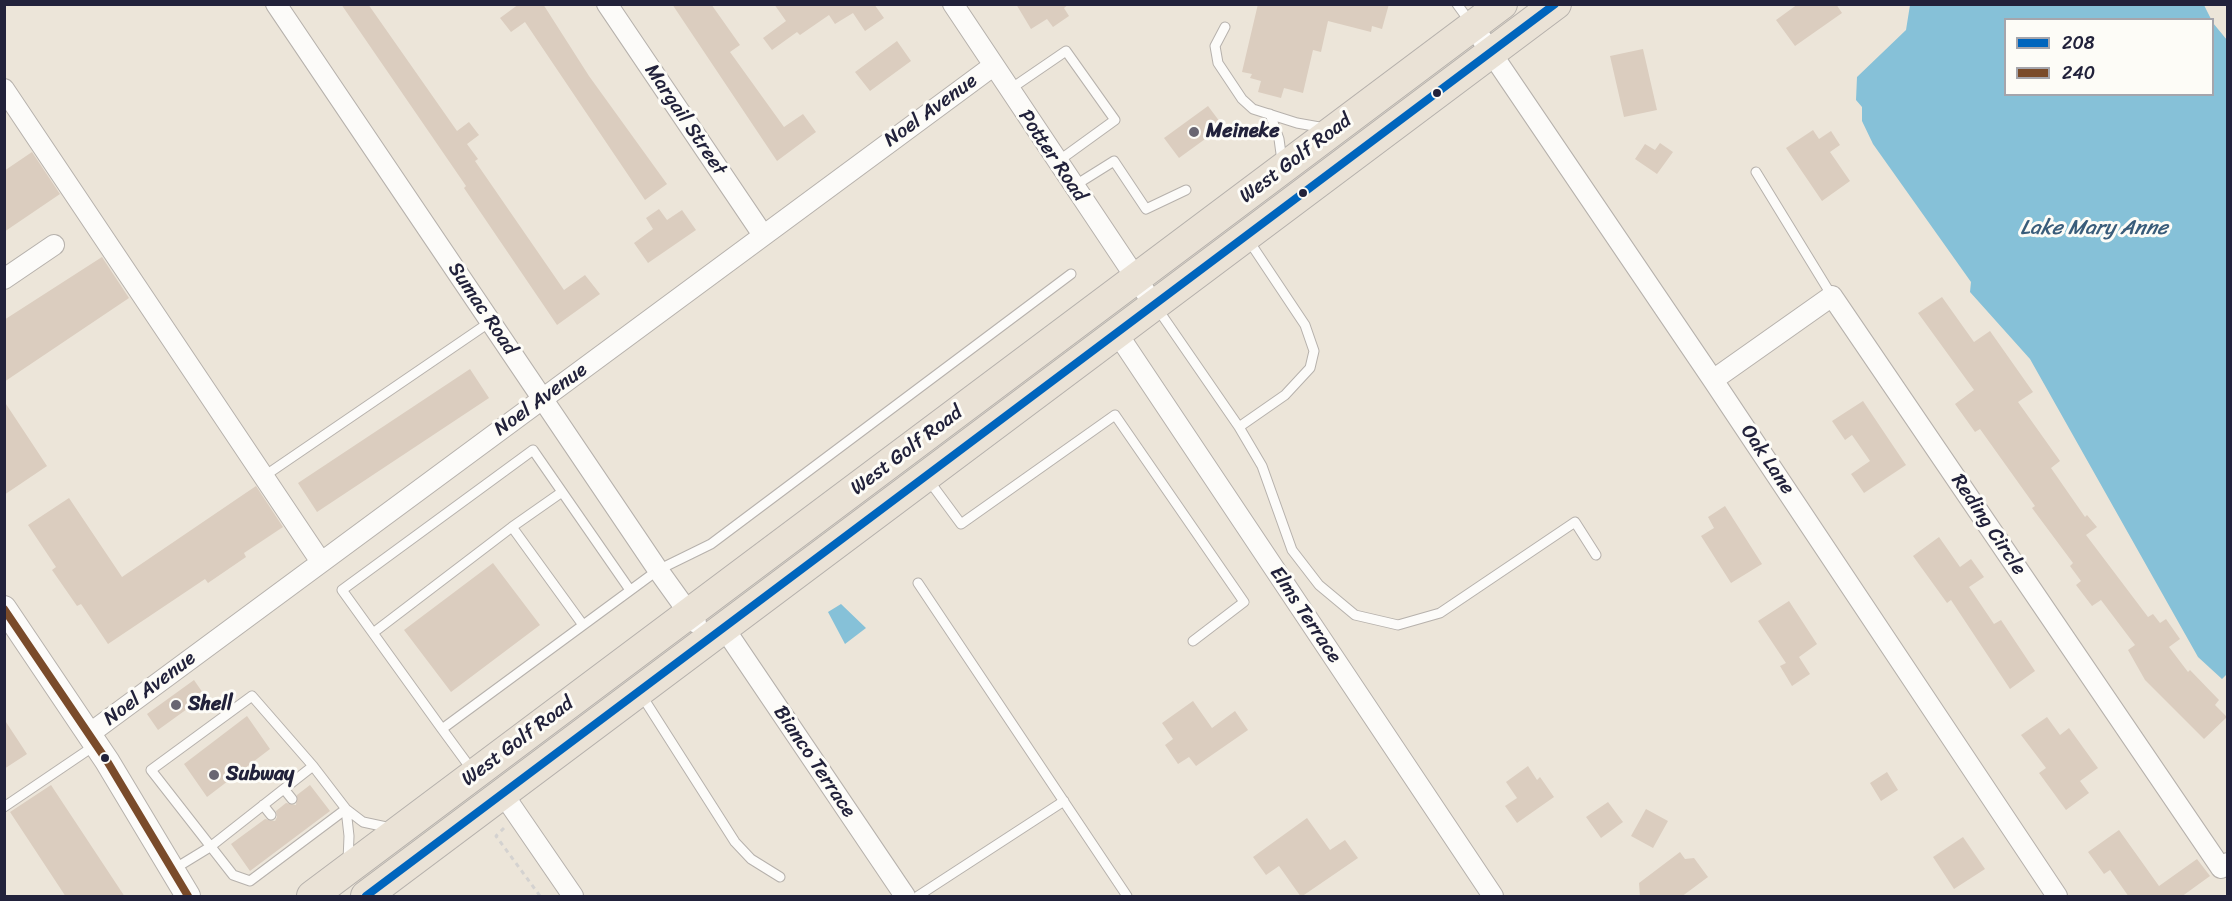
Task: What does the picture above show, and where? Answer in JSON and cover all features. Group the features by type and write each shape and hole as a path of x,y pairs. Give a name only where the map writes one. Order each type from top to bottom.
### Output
{"main road":[{"name":"West Golf Road","path":"312,897 1337,128 1465,15 1502,4"},
{"name":"West Golf Road","path":"366,897 510,804 639,691 1556,4"}],"street":[{"name":"Sumac Road","path":"276,4 689,613"},
{"name":"Margail Street","path":"607,4 763,236"},
{"name":"Potter Road","path":"952,4 1154,305"},
{"name":"Oak Lane","path":"1465,15 1713,380 2057,897"},
{"name":"Noel Avenue","path":"93,739 321,562 993,66"},
{"path":"4,89 321,562"},
{"path":"4,279 54,245"},
{"path":"1713,380 1832,296"},
{"name":"Reding Circle","path":"1832,296 2221,868 2228,863"},
{"name":"Elms Terrace","path":"1117,333 1493,897"},
{"path":"4,608 93,739 188,897"},
{"name":"Bianco Terrace","path":"689,613 716,634 905,897"},
{"path":"510,804 573,897"}],"lane":[{"path":"1225,27 1215,46 1218,63 1242,99 1253,109 1300,124 1337,128"},
{"path":"1009,90 1066,51 1115,120 1056,162"},
{"path":"1270,114 1279,140 1283,169"},
{"path":"1073,187 1114,161 1146,208 1186,190"},
{"path":"1756,172 1832,296"},
{"path":"1239,427 1285,395 1310,368 1314,351 1305,325 1246,237"},
{"path":"442,729 658,570 711,544 1071,274"},
{"path":"1154,305 1239,427 1262,466 1292,550 1319,585 1355,615 1398,625 1440,614 1575,522 1596,555"},
{"path":"263,477 490,322"},
{"path":"926,476 961,524 1115,415 1244,602 1193,641"},
{"path":"475,774 342,590 533,450 630,590"},
{"path":"373,633 512,526 562,492"},
{"path":"512,526 583,625"},
{"path":"918,583 1127,897"},
{"path":"639,691 735,842 751,859 780,877"},
{"path":"346,810 314,828 250,881 233,875 151,770 252,696 313,766 346,810 363,822 400,830"},
{"path":"4,807 93,739"},
{"path":"172,870 210,846 313,766"},
{"path":"284,789 292,799"},
{"path":"918,897 1064,801"},
{"path":"263,805 271,814"},
{"path":"346,810 350,836 347,870"},
{"path":"244,820 251,829"}],"path":[{"path":"510,804 496,836 540,897"}],"water":[{"name":"Lake Mary Anne","path":"1910,5 2204,5 2210,18 2004,18 2004,96 2214,96 2214,24 2227,40 2228,673 2222,679 2198,657 2030,359 1970,292 1971,282 1873,144 1862,121 1862,107 1856,100 1857,77 1906,30"},
{"path":"841,604 866,628 845,644 828,612"}],"building":[{"path":"341,4 368,4 457,131 469,122 479,135 467,144 478,159 475,161 564,290 585,275 600,294 557,325 464,188 466,186"},
{"path":"519,4 543,4 589,76 667,184 645,200 525,22 511,32 500,18"},
{"path":"672,4 711,4 740,45 730,52 784,127 803,114 816,132 777,161"},
{"path":"774,4 874,4 884,18 865,31 853,13 835,24 829,15 800,35 797,32 772,50 763,38 786,21"},
{"path":"1016,4 1069,4 1064,8 1069,16 1053,27 1047,19 1031,29"},
{"path":"1258,4 1389,4 1382,29 1372,26 1371,32 1328,21 1321,52 1313,50 1303,93 1284,88 1281,98 1258,92 1261,81 1250,78 1252,74 1242,72"},
{"path":"1798,4 1836,4 1842,13 1795,46 1776,20"},
{"path":"897,41 911,61 870,91 855,72"},
{"path":"1643,49 1657,110 1624,117 1610,56"},
{"name":"Meineke","path":"1208,106 1223,126 1179,158 1164,138"},
{"path":"1813,130 1819,139 1831,131 1840,145 1830,152 1850,181 1822,201 1786,148"},
{"path":"1660,143 1673,152 1657,174 1635,159 1645,144 1655,150"},
{"path":"32,152 60,194 4,232 4,171"},
{"path":"659,209 667,220 682,210 696,230 648,263 634,243 653,229 646,218"},
{"path":"102,257 129,298 4,382 4,320"},
{"path":"1942,297 1974,342 1990,331 2033,392 2018,402 2060,461 2051,468 2085,517 2087,515 2097,527 2086,535 2148,617 2153,614 2160,623 2166,619 2180,639 2169,647 2188,672 2190,670 2219,700 2215,705 2227,717 2204,739 2145,680 2128,650 2135,645 2101,600 2092,606 2076,585 2081,581 2070,566 2073,563 2032,508 2035,506 1980,429 1975,432 1955,404 1974,390 1918,313"},
{"path":"470,369 489,398 317,512 298,483"},
{"path":"4,401 47,466 4,495"},
{"path":"1863,401 1906,465 1864,493 1851,474 1870,461 1852,435 1845,440 1832,421"},
{"path":"256,486 283,527 244,553 246,557 208,583 205,579 108,644 81,604 77,606 52,570 56,567 28,525 69,498 122,577"},
{"path":"1725,506 1762,564 1731,583 1701,536 1714,528 1708,517"},
{"path":"1939,537 1960,567 1971,559 1984,577 1969,587 1994,624 2001,620 2035,671 2010,689 1951,600 1947,603 1913,556"},
{"path":"493,563 540,625 451,692 404,630"},
{"path":"1789,601 1817,644 1799,657 1810,674 1792,686 1780,666 1786,663 1758,621"},
{"name":"Shell","path":"194,680 205,696 158,730 147,714"},
{"path":"1193,701 1212,728 1235,711 1248,730 1196,766 1189,757 1178,764 1165,745 1173,739 1162,723"},
{"name":"Shell","path":"247,716 270,749 207,797 184,764"},
{"path":"2047,717 2060,735 2069,728 2098,768 2080,781 2089,793 2066,810 2039,773 2046,768 2021,735"},
{"path":"4,719 27,754 4,769"},
{"path":"1528,766 1537,780 1540,777 1554,797 1517,823 1505,806 1517,798 1506,782"},
{"path":"1887,772 1898,790 1881,801 1870,783"},
{"path":"51,785 125,897 66,897 10,812"},
{"path":"310,785 330,811 250,871 231,844 265,819 275,821 276,811 286,803 296,805 297,795"},
{"path":"1608,802 1623,822 1601,838 1586,817"},
{"path":"1646,809 1668,821 1653,848 1631,836"},
{"path":"1307,818 1330,850 1345,840 1358,858 1301,897 1279,866 1266,875 1253,857"},
{"path":"2119,830 2159,886 2197,859 2210,876 2181,897 2129,897 2110,870 2104,874 2088,852"},
{"path":"1963,837 1985,869 1954,889 1933,857"},
{"path":"1680,852 1685,859 1694,858 1708,877 1681,897 1640,897 1639,883"}],"transit line":[{"name":"208","path":"366,896 1555,4"},
{"name":"240","path":"4,609 107,761 188,896"}],"place":[{"name":"Meineke","path":"1194,132"},
{"name":"Shell","path":"176,705"},
{"name":"Subway","path":"214,775"}]}
